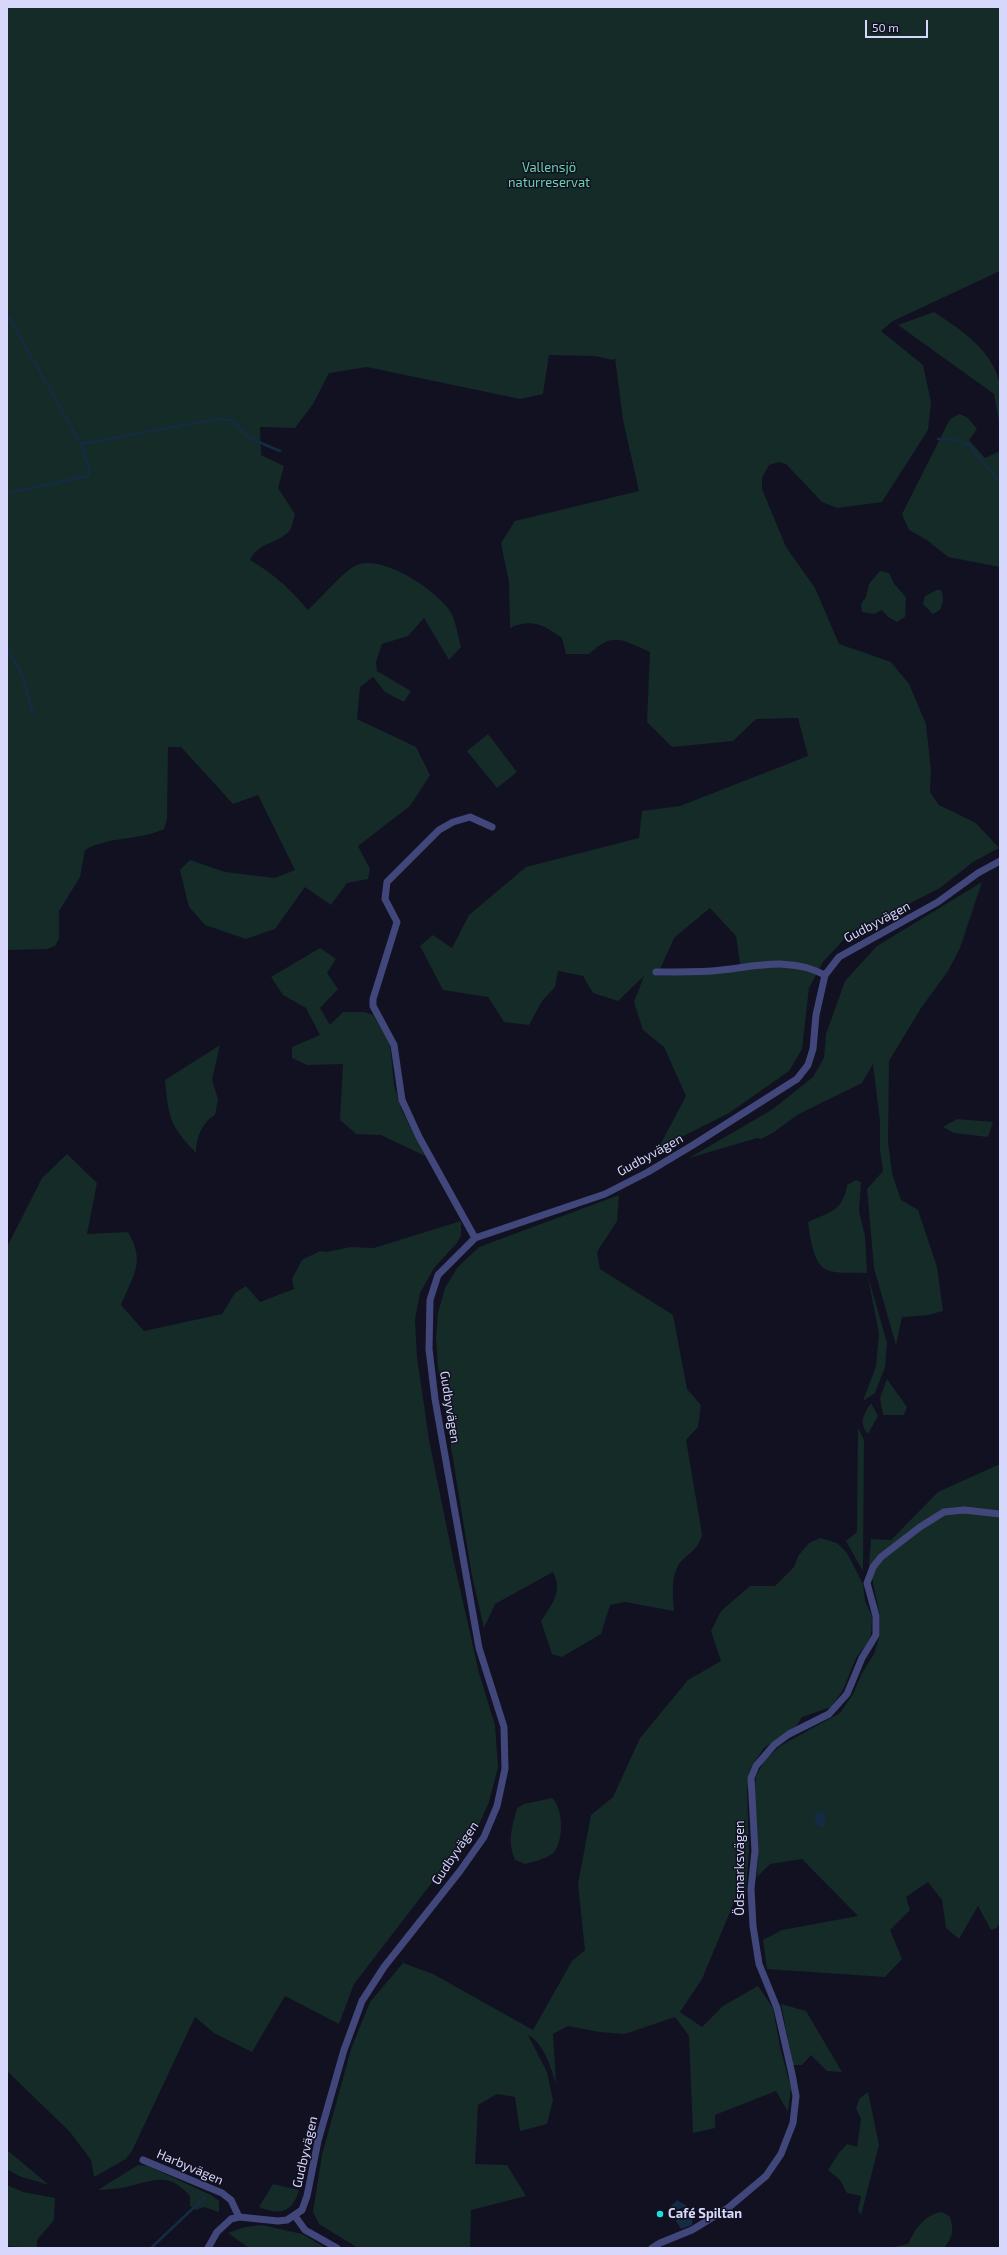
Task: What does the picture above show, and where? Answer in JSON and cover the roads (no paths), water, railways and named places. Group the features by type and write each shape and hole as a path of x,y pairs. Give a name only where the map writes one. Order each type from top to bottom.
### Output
{"street":[{"path":"475,1238 419,1137 402,1100 394,1045 373,1006 373,999 396,922 385,899 387,882 431,837 453,822 470,817 492,827"},
{"name":"Gudbyvägen","path":"295,2216 302,2210 307,2196 328,2106 344,2050 362,2001 384,1967 460,1871 484,1837 497,1806 505,1769 504,1727 479,1648 435,1399 429,1349 430,1300 438,1274 475,1238 605,1194 668,1160 797,1079 808,1065 813,1049 816,1015 824,975 839,957 938,902 978,873 1000,861"},
{"path":"656,972 713,971 772,963 814,969 824,975"},
{"name":"Ödsmarksvägen","path":"652,2248 660,2243 692,2230 728,2208 766,2176 781,2154 793,2123 796,2096 792,2074 777,2008 759,1964 753,1926 751,1889 755,1851 751,1778 756,1766 774,1745 789,1734 829,1714 847,1694 862,1658 876,1635 876,1616 867,1583 873,1567 881,1557 920,1527 944,1512 964,1510 1000,1514"},
{"name":"Harbyvägen","path":"143,2160 222,2193 231,2200 239,2217"},
{"path":"208,2248 217,2232 231,2219 239,2217 278,2221 287,2220 295,2216 305,2230 337,2248"}],"water":[{"path":"816,1812 826,1813 824,1827 818,1826 814,1817"},
{"path":"677,2200 687,2206 673,2211 670,2207"},
{"path":"693,2214 692,2225 681,2229 676,2221 678,2217"}],"waterway":[{"path":"7,314 81,444 217,419 232,420 249,438 280,451"},
{"path":"938,439 956,440 971,446 975,453 1000,482"},
{"path":"7,493 88,476 90,471 81,444"},
{"path":"7,649 21,672 33,713"},
{"path":"151,2248 205,2197"}],"place":[{"name":"Café Spiltan","path":"660,2214"}],"park label":[{"name":"Vallensjö naturreservat","path":"549,176"}]}
